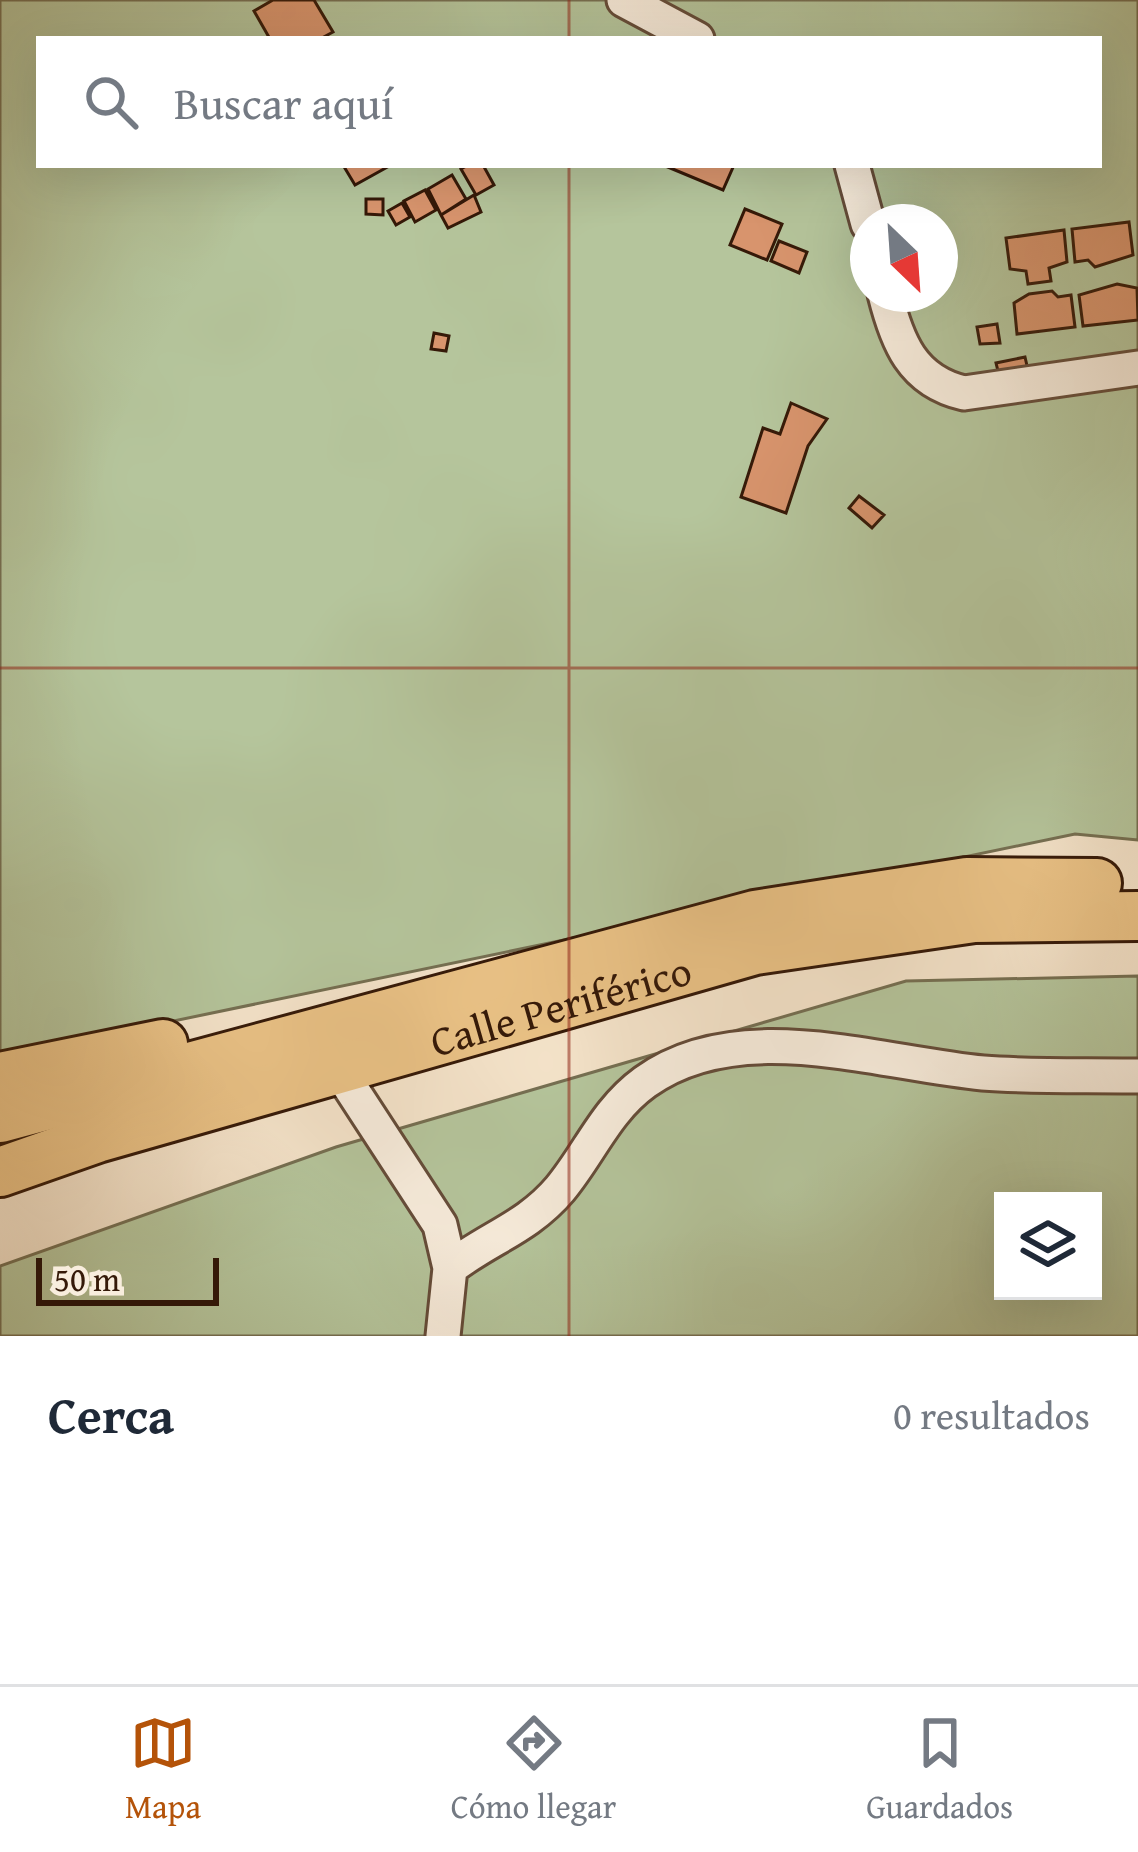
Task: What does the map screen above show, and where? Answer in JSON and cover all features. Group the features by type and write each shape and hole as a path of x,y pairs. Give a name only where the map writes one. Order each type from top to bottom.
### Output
{"highway":[{"name":"Calle Periférico","path":"0,1118 755,915 967,882 1138,885"},
{"name":"Calle Periférico","path":"0,1172 98,1138 755,950 974,918 1138,916"},
{"path":"0,1077 258,1025 369,1017"}],"street":[{"path":"624,0 691,36"},
{"path":"852,168 862,204"},
{"path":"890,312 912,365 939,387 964,393 1138,368"},
{"path":"450,1268 512,1235 544,1204 601,1124 645,1082 704,1052 797,1048 985,1073 1138,1076"},
{"path":"339,1070 440,1225 450,1268 443,1336"}],"green space":[{"path":"0,0 1138,0 1138,840 1075,834 0,1057"},
{"path":"1138,976 1138,1336 0,1336 0,1266 336,1147 906,981"}],"building":[{"path":"273,0 314,0 333,32 268,36 254,11"},
{"path":"345,168 386,168 355,185"},
{"path":"485,168 494,185 476,195 461,169"},
{"path":"670,168 733,168 723,190"},
{"path":"452,175 466,199 441,215 428,189"},
{"path":"425,190 436,210 415,222 404,201"},
{"path":"474,195 481,212 448,228 441,215"},
{"path":"366,199 383,199 383,215 366,214"},
{"path":"402,203 410,217 396,225 388,211"},
{"path":"745,209 782,224 767,260 730,245"},
{"path":"1129,222 1133,255 1095,267 1088,260 1075,262 1072,229"},
{"path":"1064,230 1067,262 1049,268 1051,281 1028,284 1026,271 1010,269 1006,238"},
{"path":"779,241 807,252 799,273 771,261"},
{"path":"1117,284 1137,288 1138,320 1083,326 1079,295"},
{"path":"1052,291 1058,297 1071,295 1075,327 1017,334 1014,303 1029,294"},
{"path":"997,324 1000,343 980,344 977,327"},
{"path":"434,333 449,336 446,351 431,349"},
{"path":"1025,357 1028,370 999,375 996,363"},
{"path":"791,403 827,419 808,446 786,513 741,497 763,428 780,434"},
{"path":"859,496 884,515 872,528 849,508"}]}
